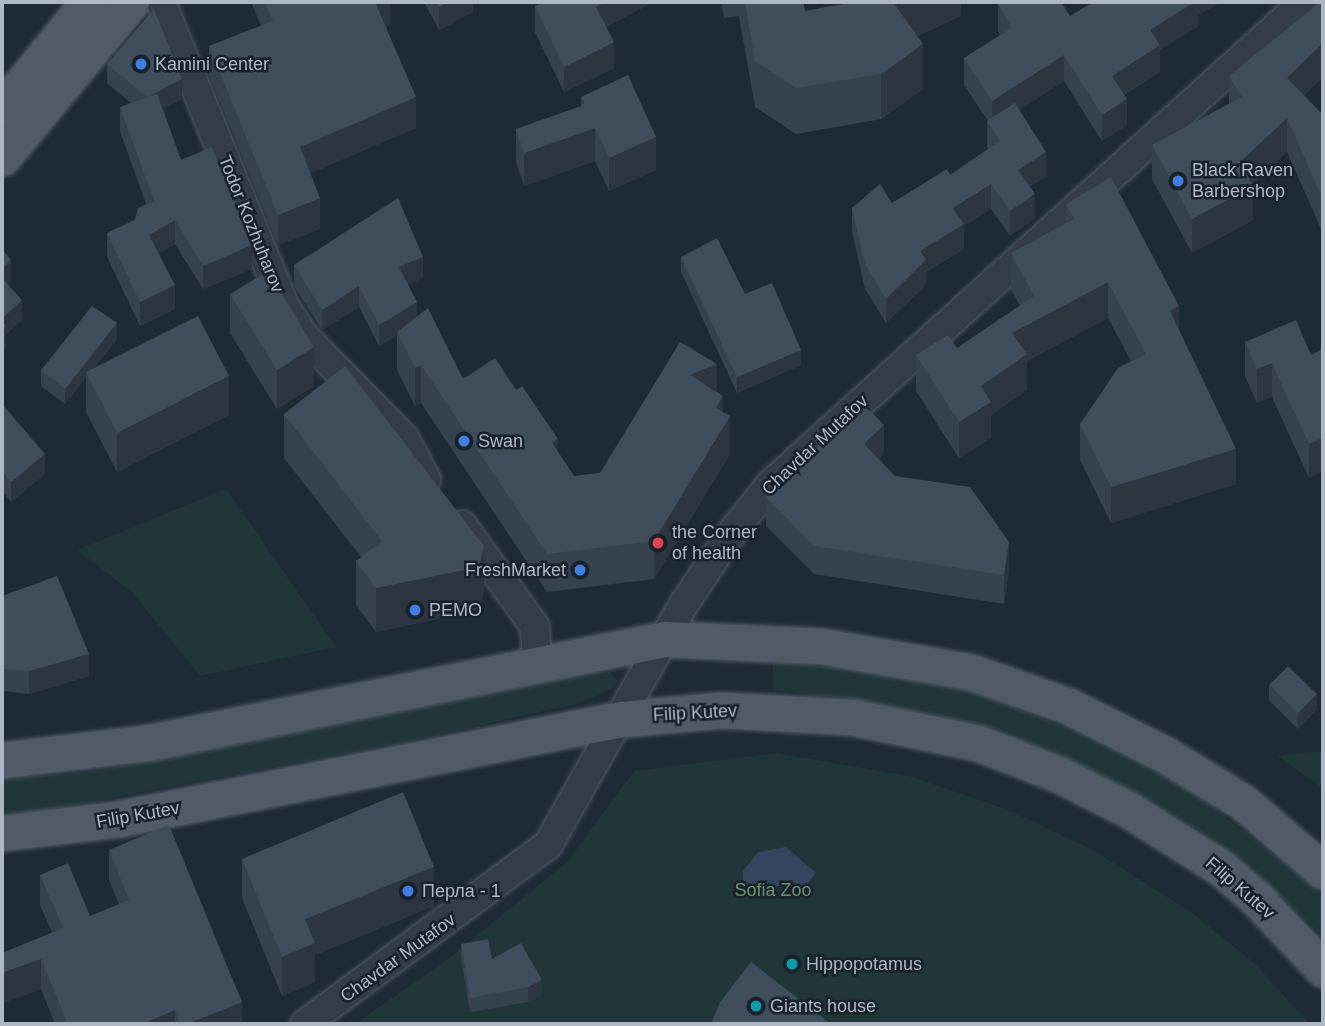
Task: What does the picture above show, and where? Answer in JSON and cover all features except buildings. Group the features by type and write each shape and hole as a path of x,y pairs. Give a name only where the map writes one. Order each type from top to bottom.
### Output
{"main road":[{"path":"2,108 88,2"},
{"path":"2,159 131,2"},
{"path":"2,760 170,739 665,639 821,646 920,660 971,672 1069,706 1166,755 1244,803 1323,870"},
{"name":"Filip Kutev","path":"2,833 118,819 622,719 721,710 852,717 945,734 1020,758 1129,810 1211,861 1257,898 1323,970"}],"street":[{"name":"Todor Kozhuharov","path":"160,2 285,307 304,336 404,438 413,461 522,605 535,627 537,663"},
{"name":"Chavdar Mutafov","path":"305,1024 548,845 622,719 665,639 730,535 789,466 1304,2"}],"green space":[{"path":"226,489 336,647 200,676 132,592 77,550"},
{"path":"773,661 903,675 974,692 1117,748 1196,794 1314,886 1323,895 1323,937 1288,902 1199,830 1103,777 978,724 853,699 773,690"},
{"path":"586,672 610,672 617,681 614,688 580,703 398,743 42,811 2,814 2,779 90,772"},
{"path":"1323,751 1323,788 1277,756"},
{"name":"Sofia Zoo","path":"777,753 909,776 1011,811 1093,850 1191,912 1254,963 1310,1024 355,1024 452,956 568,861 634,771"}],"water":[{"path":"786,847 816,873 805,887 769,886 761,899 743,886 743,871 758,852"}],"place":[{"name":"Kamini Center","path":"141,64"},
{"name":"Black Raven Barbershop","path":"1178,181"},
{"name":"Swan","path":"464,441"},
{"name":"the Corner of health","path":"658,543"},
{"name":"FreshMarket","path":"580,570"},
{"name":"РЕМО","path":"415,610"},
{"name":"Перла - 1","path":"408,891"},
{"name":"Hippopotamus","path":"792,964"},
{"name":"Giants house","path":"756,1006"}]}
